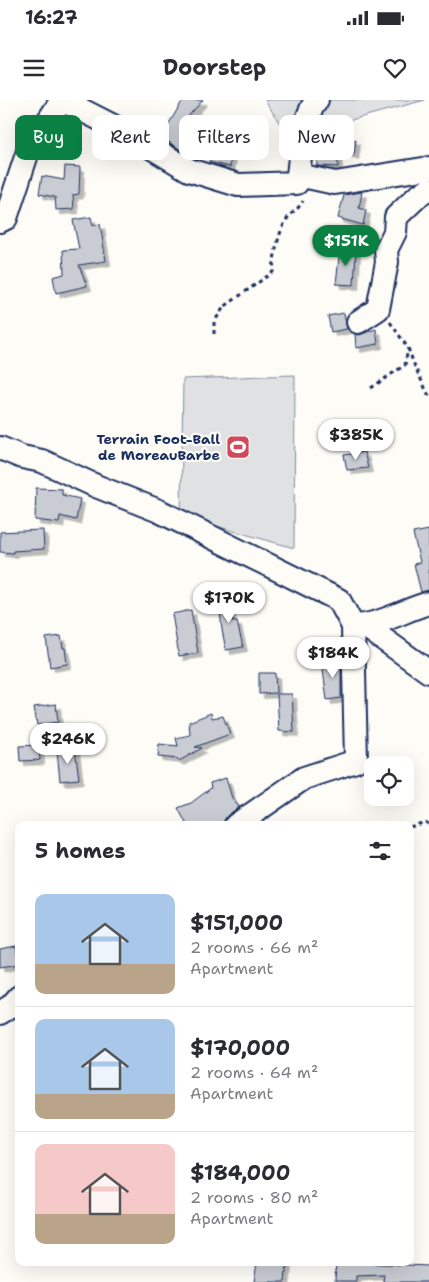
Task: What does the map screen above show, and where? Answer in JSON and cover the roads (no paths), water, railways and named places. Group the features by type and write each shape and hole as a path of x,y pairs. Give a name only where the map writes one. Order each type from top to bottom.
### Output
{"street":[{"path":"0,221 6,218 28,151 62,100 129,134 189,170 238,185 297,183 303,134 312,105 317,100"},
{"path":"298,175 334,183 429,168"},
{"path":"358,322 378,309 387,262 386,250 395,232 396,217 417,197 429,189"},
{"path":"0,448 22,457 42,461 96,486 159,511 338,600 359,626 429,672"},
{"path":"359,626 429,603"},
{"path":"242,821 304,778 356,760 359,626"},
{"path":"0,1013 15,1002"}],"place":[{"name":"Terrain Foot-Ball de MoreauBarbe","path":"238,447"}]}
